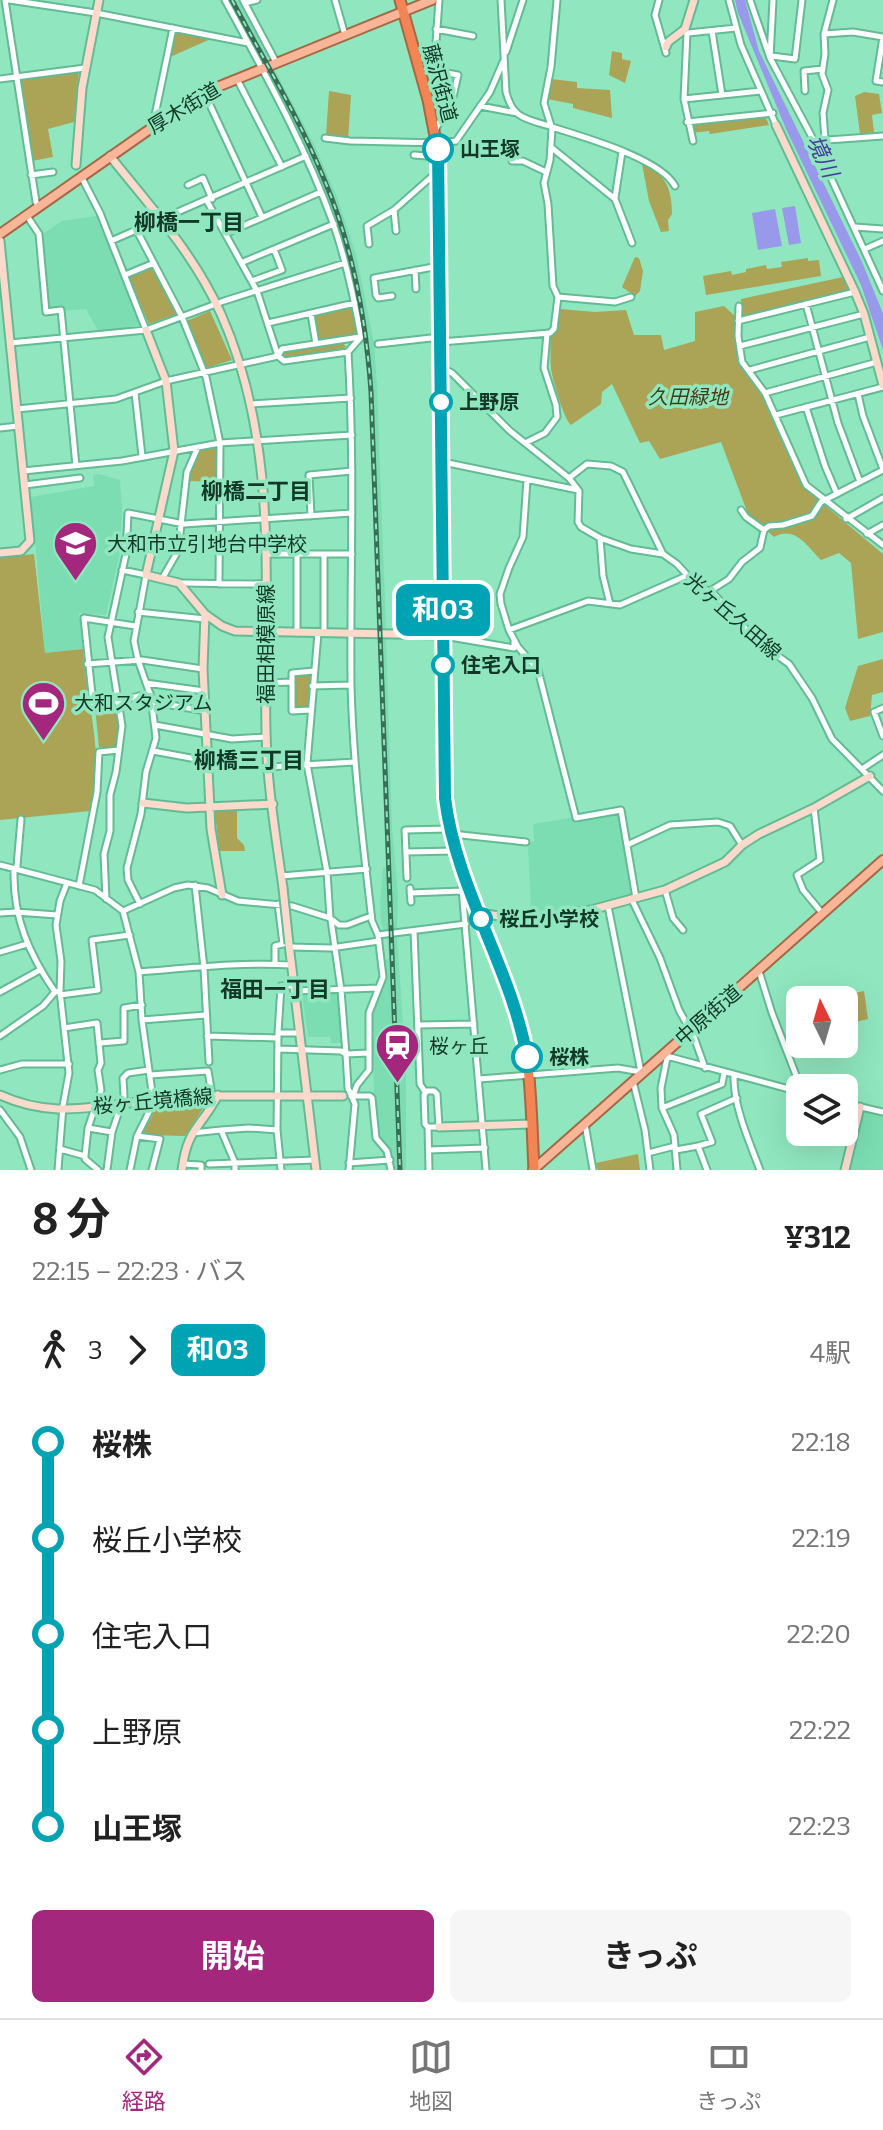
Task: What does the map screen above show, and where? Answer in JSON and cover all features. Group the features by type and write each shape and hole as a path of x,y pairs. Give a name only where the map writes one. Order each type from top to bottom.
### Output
{"highway":[{"name":"藤沢街道","path":"400,0 439,157 443,773 455,851 514,1000 524,1040 529,1076 533,1170"}],"main road":[{"name":"厚木街道","path":"0,234 204,92 432,0"},
{"name":"中原街道","path":"533,1170 883,860"}],"street":[{"path":"39,207 31,175 7,0 96,13 248,43"},
{"path":"76,165 85,68 99,0"},
{"path":"225,0 306,156 334,224 361,337"},
{"path":"257,0 244,2 276,62"},
{"path":"336,0 345,35"},
{"path":"435,131 441,119 436,71 439,0"},
{"path":"501,0 507,99 517,113"},
{"path":"325,138 350,141 458,140 490,92 523,0"},
{"path":"378,344 547,333 554,329 558,297 552,275 544,183 551,147 544,103 551,67 557,0"},
{"path":"659,0 655,15 666,50"},
{"path":"693,141 684,99 686,31 694,0"},
{"path":"729,0 736,28 761,91 864,314 883,386 776,415"},
{"path":"750,0 771,57 880,276 883,291"},
{"path":"771,57 773,0"},
{"path":"771,57 795,59 802,0"},
{"path":"825,140 823,113 828,90 823,69 824,34 833,0"},
{"path":"153,126 173,28"},
{"path":"666,50 668,42 686,31 736,28"},
{"path":"436,29 473,36"},
{"path":"712,31 722,95"},
{"path":"824,34 853,32 883,36 876,81 883,82"},
{"path":"0,79 85,68"},
{"path":"805,91 804,71 823,69"},
{"path":"436,71 458,75 453,97"},
{"path":"237,78 282,167"},
{"path":"684,99 761,91"},
{"path":"204,92 262,217"},
{"path":"480,106 517,113 622,152 669,177 675,186"},
{"path":"687,122 773,113"},
{"path":"814,141 883,136"},
{"path":"551,147 615,199 620,205 632,243"},
{"path":"615,199 622,152"},
{"path":"414,155 439,157"},
{"name":"福田相模原線","path":"110,156 164,220 216,304 240,363 259,440 266,519 266,737 316,1170"},
{"path":"111,241 306,156"},
{"path":"512,161 523,161 546,172"},
{"path":"369,244 367,226 394,210 439,170"},
{"path":"31,175 53,172"},
{"path":"82,178 111,241 166,381 174,451 135,626 134,641 150,693 155,725 143,803 127,868 128,880 140,904"},
{"path":"188,185 203,178 210,200 257,291 278,356 284,361 348,352 361,337"},
{"path":"227,233 321,192"},
{"path":"394,210 396,231"},
{"path":"27,216 39,234 46,312 61,310 76,466"},
{"path":"243,262 334,224"},
{"path":"855,227 883,229"},
{"path":"137,231 182,317 204,372 220,443 219,584"},
{"path":"0,241 29,544 21,551 0,553"},
{"path":"865,249 883,241"},
{"path":"252,281 282,270 274,249"},
{"path":"125,275 154,263"},
{"path":"10,343 146,330 345,263"},
{"path":"392,296 378,298 374,278 440,265"},
{"path":"415,270 416,289"},
{"path":"366,291 375,289"},
{"path":"738,321 855,292"},
{"path":"558,297 615,302 631,297"},
{"path":"268,323 355,303"},
{"path":"806,304 847,453 860,482"},
{"path":"739,306 742,362 765,393 806,485 883,545"},
{"path":"311,313 316,344"},
{"path":"740,346 864,314"},
{"path":"526,442 545,433 558,412 544,368 547,333"},
{"path":"17,409 116,399 166,381 278,356 282,349 361,337"},
{"path":"750,370 870,337"},
{"path":"348,352 352,435 351,685 355,762 371,916 379,938 383,977 369,1013 369,1070 358,1084 354,1096"},
{"path":"765,393 877,362"},
{"path":"441,368 452,373 510,431 569,478 579,491 578,522 581,527 600,538 631,549 663,554 657,536 639,509 623,472 611,466 587,464 569,478"},
{"path":"135,393 142,456"},
{"path":"710,591 729,579 742,562 760,548 764,530 769,526 812,516 824,501 883,469 867,429 858,394"},
{"path":"251,404 351,398"},
{"path":"806,407 814,437 837,494"},
{"path":"0,428 18,426"},
{"path":"23,471 122,461 220,443 352,435"},
{"path":"162,579 178,551 187,472 198,447"},
{"path":"441,462 579,491"},
{"path":"311,516 309,475 352,471"},
{"path":"25,485 80,478"},
{"path":"527,480 523,537 500,594 503,615 514,638 538,670 576,818 621,810 634,899 705,1068"},
{"path":"846,519 883,498"},
{"path":"741,510 764,530"},
{"path":"106,899 104,854 110,831 110,795 122,726 108,637 122,570 128,513 180,524 352,513"},
{"path":"867,534 883,525"},
{"path":"600,538 603,576 610,604"},
{"path":"266,554 352,554"},
{"path":"297,554 297,633"},
{"path":"324,554 321,633 312,686 307,764 327,872 348,1085 355,1104 349,1166 390,1160"},
{"name":"光ヶ丘久田線","path":"663,554 698,587 710,591 756,640 789,664 812,698 832,739 883,791"},
{"path":"122,570 179,583 266,584"},
{"path":"509,630 578,603 588,601 620,605 686,576"},
{"path":"179,583 205,616 235,631 443,635 514,648 514,638"},
{"path":"138,612 205,616"},
{"path":"205,616 203,669 210,807 222,895"},
{"path":"135,626 84,618 93,704 150,693"},
{"path":"87,664 138,660 203,669"},
{"path":"310,710 292,711 292,673 314,671"},
{"path":"265,683 292,682"},
{"path":"146,683 205,691"},
{"path":"312,686 351,685"},
{"path":"152,702 206,711"},
{"path":"883,708 874,712 883,736"},
{"path":"155,725 232,739 266,737"},
{"path":"79,886 97,792 99,752 119,750"},
{"path":"153,751 208,761"},
{"path":"862,769 883,755"},
{"path":"269,767 355,762"},
{"path":"465,912 543,918 608,906 665,890 725,862 742,845 775,825 814,808 870,776"},
{"path":"143,803 182,808 273,804"},
{"path":"814,808 820,860 797,875 803,890 823,914"},
{"path":"21,819 14,894 16,912 40,970 58,993"},
{"path":"627,845 670,825 718,822 730,826 742,845"},
{"path":"407,878 405,830 450,832 526,842"},
{"path":"406,852 455,851"},
{"path":"0,865 95,890 123,911 139,972 151,1106 137,1136 130,1170"},
{"path":"281,876 367,869"},
{"path":"463,871 462,891 486,1170"},
{"path":"58,1170 69,1064 58,993 61,961 57,915 67,883"},
{"path":"123,911 174,888 195,885 238,901 278,904 330,918 339,925 371,916"},
{"path":"195,885 204,968 209,1062"},
{"path":"665,890 673,918 683,930"},
{"path":"411,902 410,891 462,891"},
{"path":"275,962 275,946 283,944 278,904"},
{"path":"480,1079 618,1068 641,1072 608,906"},
{"path":"0,913 57,915"},
{"path":"289,945 335,947 466,924"},
{"path":"414,931 420,1084 425,1092 429,1170"},
{"path":"0,1036 58,993 98,990 92,940 130,935"},
{"path":"0,952 27,944"},
{"path":"139,972 275,962 292,965"},
{"path":"0,992 40,970"},
{"path":"759,971 794,1074"},
{"path":"281,1170 277,1096 281,986 341,990 378,988"},
{"path":"100,1044 124,1041 124,1008 142,1005"},
{"path":"142,1020 206,1015"},
{"path":"64,1028 97,1023 101,1090 88,1128 85,1159 98,1170"},
{"path":"418,1025 474,1024"},
{"path":"207,1036 300,1033"},
{"path":"278,1049 368,1053"},
{"path":"677,1170 672,1128 662,1108 664,1056 786,1087"},
{"path":"0,1070 22,1064 69,1064"},
{"path":"107,1170 125,1075 208,1071 211,1095 185,1147 183,1167 201,1165 201,1170"},
{"path":"662,1108 722,1084 724,1073"},
{"path":"734,1075 733,1093 760,1170"},
{"path":"632,1080 650,1170"},
{"path":"348,1085 358,1084"},
{"path":"348,1085 343,1096 372,1098 376,1138 385,1146 391,1170"},
{"path":"425,1092 434,1091 437,1094 439,1127"},
{"name":"桜ヶ丘境橋線","path":"0,1095 27,1106 62,1110 211,1095 343,1096"},
{"path":"648,1153 712,1142 701,1114 737,1098"},
{"path":"845,1170 860,1107 883,1112"},
{"path":"0,1110 20,1137 31,1170"},
{"path":"584,1122 593,1170"},
{"path":"428,1127 532,1124"},
{"path":"88,1128 112,1132"},
{"path":"191,1133 244,1128 277,1130"},
{"path":"221,1130 235,1167"},
{"path":"137,1136 160,1139 152,1170"},
{"path":"698,1146 707,1170"},
{"path":"429,1150 485,1148"},
{"path":"60,1149 85,1156"},
{"path":"209,1164 235,1167 315,1160"}],"shaded area":[{"path":"228,0 238,0 268,57 261,61"},
{"path":"274,68 314,144 337,197 356,254 374,343 386,630 377,630 369,385 357,299 348,257 328,200 306,147 266,71"},
{"path":"96,216 141,325 139,328 98,331 86,309 48,309 41,235 62,221"},
{"name":"大和市立引地台中学校","path":"93,475 120,480 122,506 120,553 106,615 79,613 83,649 45,653 31,497 94,486"},
{"path":"378,637 386,637 392,827 398,895 397,932 385,933 380,904 383,868 386,867"},
{"path":"620,810 633,894 582,907 531,914 528,843 534,841 533,824"},
{"path":"397,936 406,1069 406,1170 393,1170 390,1148 377,1134 374,1100 372,1012 385,980 384,960 389,959 387,937"},
{"path":"302,994 340,994 342,1043 331,1043 330,1037 308,1037"},
{"path":"865,1111 883,1116 883,1170 848,1170 854,1146 858,1146 862,1113"}],"green space":[{"path":"175,31 213,38 170,57"},
{"path":"612,51 622,53 622,59 631,61 625,83 609,75"},
{"path":"79,70 74,122 48,129 53,157 32,161 18,80"},
{"path":"551,79 577,82 577,88 610,90 612,118 573,108 573,104 547,99"},
{"path":"329,91 351,95 348,140 326,135"},
{"path":"864,92 879,94 882,113 872,115 874,132 860,134 855,96"},
{"path":"765,116 769,125 710,134 709,131 691,133 689,124"},
{"path":"642,164 657,172 669,190 672,214 668,220 669,231 661,232 649,201"},
{"path":"635,257 639,258 643,271 640,291 635,296 622,287"},
{"path":"808,258 808,261 819,260 821,276 706,295 703,276 731,271 732,275 766,265 767,269 782,267 781,262"},
{"path":"152,267 177,314 149,324 128,276"},
{"path":"843,277 849,290 741,317 741,299"},
{"path":"355,303 361,337 316,344 311,313"},
{"name":"久田緑地","path":"724,306 736,317 742,357 762,390 800,479 828,508 883,554 883,632 858,639 851,563 839,553 821,560 794,535 774,537 748,514 721,442 660,459 649,441 640,443 612,384 602,392 601,404 571,425 565,415 551,365 550,336 557,330 560,309 595,312 626,310 634,335 661,335 664,350 695,341 695,312"},
{"path":"210,311 232,360 206,368 187,321"},
{"path":"342,342 346,347 340,350 286,357 282,353"},
{"path":"217,447 217,482 189,481 189,472 201,449"},
{"path":"34,554 45,653 83,649 96,749 94,790 90,811 0,820 0,558"},
{"path":"883,659 883,692 872,695 870,716 850,721 845,708 858,666"},
{"path":"311,673 308,708 294,708 294,675"},
{"path":"116,705 120,728 117,747 99,747 95,707"},
{"path":"237,810 237,838 245,851 219,851 215,811"},
{"path":"864,991 868,1019 858,1021 858,992"},
{"path":"203,1101 205,1105 185,1136 143,1135 154,1105"},
{"path":"638,1154 640,1170 598,1170 596,1163"}],"water":[{"path":"735,0 745,0 759,51 862,262 883,314 883,350 861,285 786,129"},
{"path":"795,206 801,243 789,245 782,208"},
{"path":"775,209 782,246 758,250 752,213"}],"railway":[{"path":"232,0 292,111 324,179 350,257 366,337 371,392 400,1170"}],"bus line":[{"name":"和03","path":"438,149 445,798 455,851 514,1000 527,1057"}],"place":[{"name":"山王塚","path":"438,149"},
{"name":"上野原","path":"441,402"},
{"name":"大和市立引地台中学校","path":"76,583"},
{"name":"住宅入口","path":"443,665"},
{"name":"大和スタジアム","path":"43,742"},
{"name":"桜丘小学校","path":"481,919"},
{"name":"桜株","path":"527,1057"},
{"name":"桜ヶ丘","path":"398,1085"}],"district":[{"name":"柳橋一丁目","path":"189,222"},
{"name":"柳橋二丁目","path":"256,491"},
{"name":"柳橋三丁目","path":"249,760"},
{"name":"福田一丁目","path":"275,989"}],"water label":[{"name":"境川","path":"823,156"}]}
